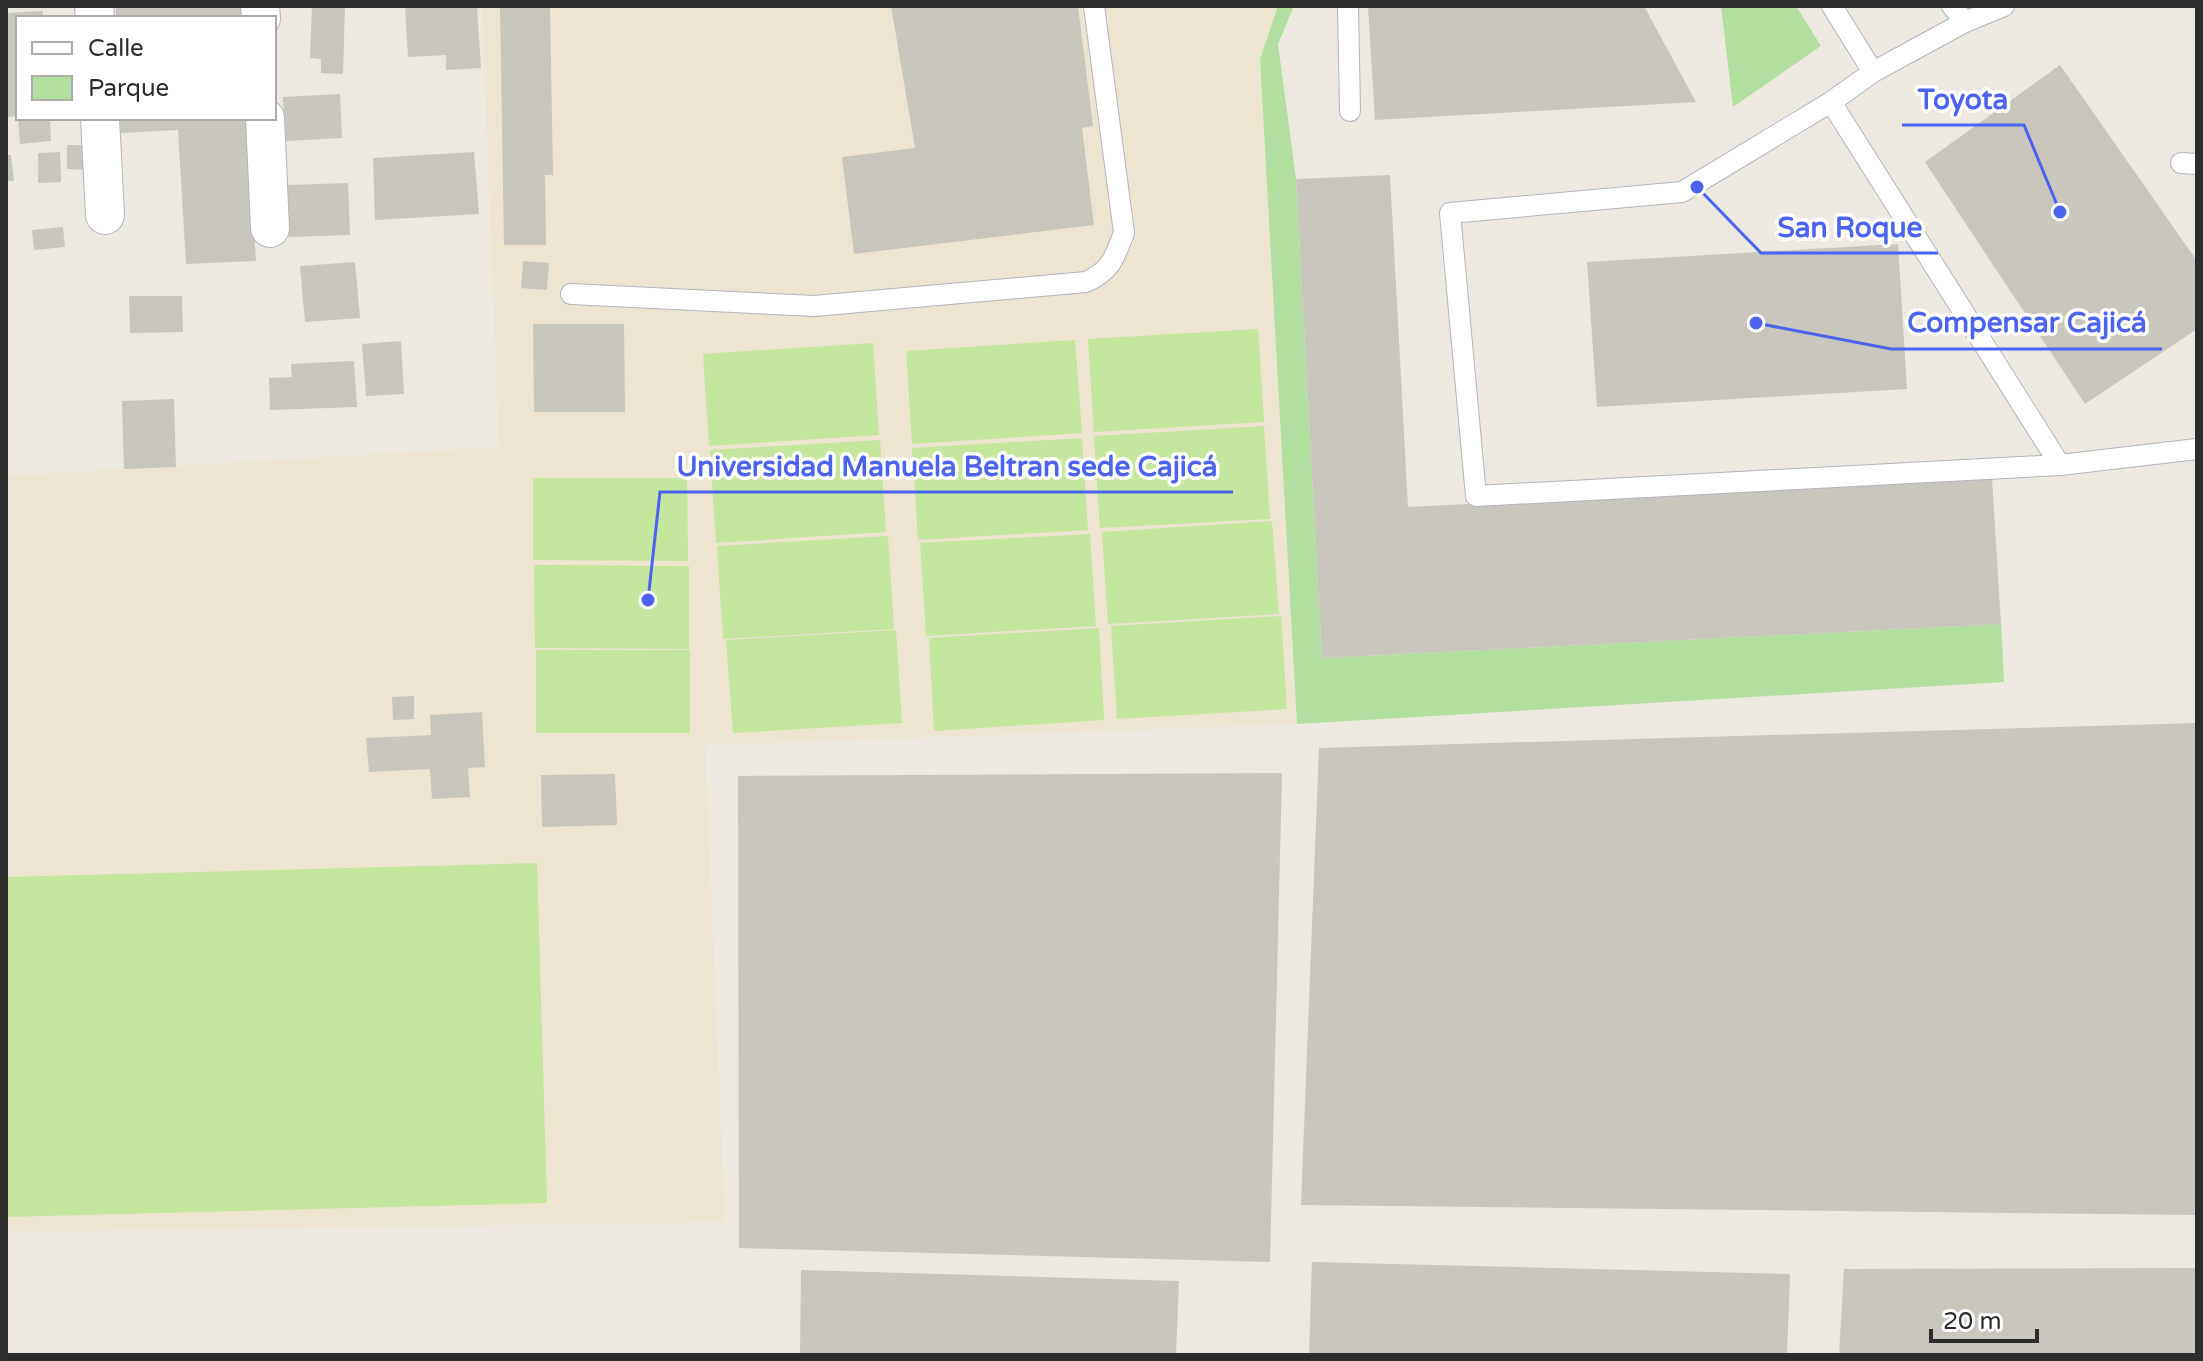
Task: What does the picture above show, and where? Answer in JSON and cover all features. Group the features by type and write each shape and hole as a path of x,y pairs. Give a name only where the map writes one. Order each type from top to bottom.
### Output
{"street":[{"path":"100,120 105,215"},
{"path":"265,120 270,228"}],"lane":[{"path":"571,294 814,306 1086,282 1103,274 1113,261 1124,233 1094,6"},
{"path":"1348,6 1350,111"},
{"path":"1832,6 1873,72"},
{"path":"1952,6 1965,22"},
{"path":"2004,6 1965,22 1873,72 1831,102 1682,192 1450,213 1476,496 2060,465 2197,449"},
{"path":"1831,102 2060,465"}],"shaded area":[{"path":"482,6 1278,6 1260,59 1297,724 705,745 725,1222 6,1232 6,476 499,447"}],"green space":[{"path":"1278,6 1294,6 1278,44 1296,179 1322,658 2001,624 2004,682 1297,724 1260,59"},
{"path":"1721,6 1796,6 1821,46 1733,107"},
{"path":"1258,329 1264,422 1094,432 1088,339"},
{"path":"1075,340 1082,433 912,444 906,351"},
{"path":"873,343 879,435 709,446 703,354"},
{"path":"1264,426 1270,519 1100,528 1094,436"},
{"path":"1082,438 1088,530 918,540 912,448"},
{"path":"880,440 886,532 716,543 710,450"},
{"path":"533,478 687,478 688,561 533,560"},
{"path":"1272,521 1279,614 1108,624 1102,532"},
{"path":"1090,534 1096,626 926,636 920,543"},
{"path":"888,536 894,629 723,639 717,546"},
{"path":"534,565 689,566 689,649 535,648"},
{"path":"1281,616 1287,709 1117,719 1111,626"},
{"path":"1099,628 1104,720 934,731 929,638"},
{"path":"896,630 902,723 733,733 726,640"},
{"path":"536,650 690,650 690,733 536,733"},
{"path":"537,863 547,1203 6,1217 6,877"}],"building":[{"path":"116,6 248,6 248,16 116,16"},
{"path":"312,6 345,6 343,74 321,73 321,59 310,58"},
{"path":"405,6 477,6 481,68 446,70 446,55 408,57"},
{"path":"500,6 550,6 553,175 545,175 546,245 504,245"},
{"path":"891,6 1078,6 1093,126 1082,128 1094,225 854,254 842,157 915,148"},
{"path":"1368,6 1644,6 1696,102 1375,120"},
{"path":"43,11 43,16 16,16 16,116 6,117 6,13"},
{"path":"2060,65 2197,261 2197,329 2085,404 1925,162"},
{"path":"340,94 342,138 286,141 283,97"},
{"path":"18,120 50,120 51,141 20,144"},
{"path":"120,120 247,120 256,261 186,264 178,130 121,133"},
{"path":"67,145 92,145 92,170 67,169"},
{"path":"60,152 61,182 38,183 38,153"},
{"path":"474,152 479,214 375,220 373,158"},
{"path":"6,155 11,155 14,181 6,181"},
{"path":"1390,175 1408,507 1992,478 2001,624 1322,658 1296,179"},
{"path":"348,183 350,235 289,237 288,185"},
{"path":"63,227 65,247 34,250 32,230"},
{"path":"1898,244 1907,389 1597,407 1587,262"},
{"path":"523,261 549,263 547,290 521,288"},
{"path":"355,262 360,318 305,322 300,266"},
{"path":"129,296 182,296 183,332 130,333"},
{"path":"533,324 624,324 625,412 534,412"},
{"path":"401,341 404,394 366,396 362,344"},
{"path":"354,361 357,407 270,410 269,378 292,377 291,364"},
{"path":"174,399 176,467 124,469 122,401"},
{"path":"414,696 414,719 393,720 392,697"},
{"path":"482,712 485,767 468,768 470,797 432,799 430,769 369,772 366,738 431,735 430,715"},
{"path":"2197,723 2197,1215 1301,1205 1319,748"},
{"path":"1282,773 1270,1262 739,1248 738,776"},
{"path":"615,774 617,825 542,827 541,775"},
{"path":"1312,1262 1790,1274 1787,1355 1309,1355"},
{"path":"2197,1268 2197,1355 1839,1355 1844,1269"},
{"path":"801,1270 1179,1281 1176,1355 800,1355"}],"place":[{"name":"San Roque","path":"1697,187"},
{"name":"Toyota","path":"2060,212"},
{"name":"Compensar Cajicá","path":"1756,323"},
{"name":"Universidad Manuela Beltran sede Cajicá","path":"648,600"}]}
